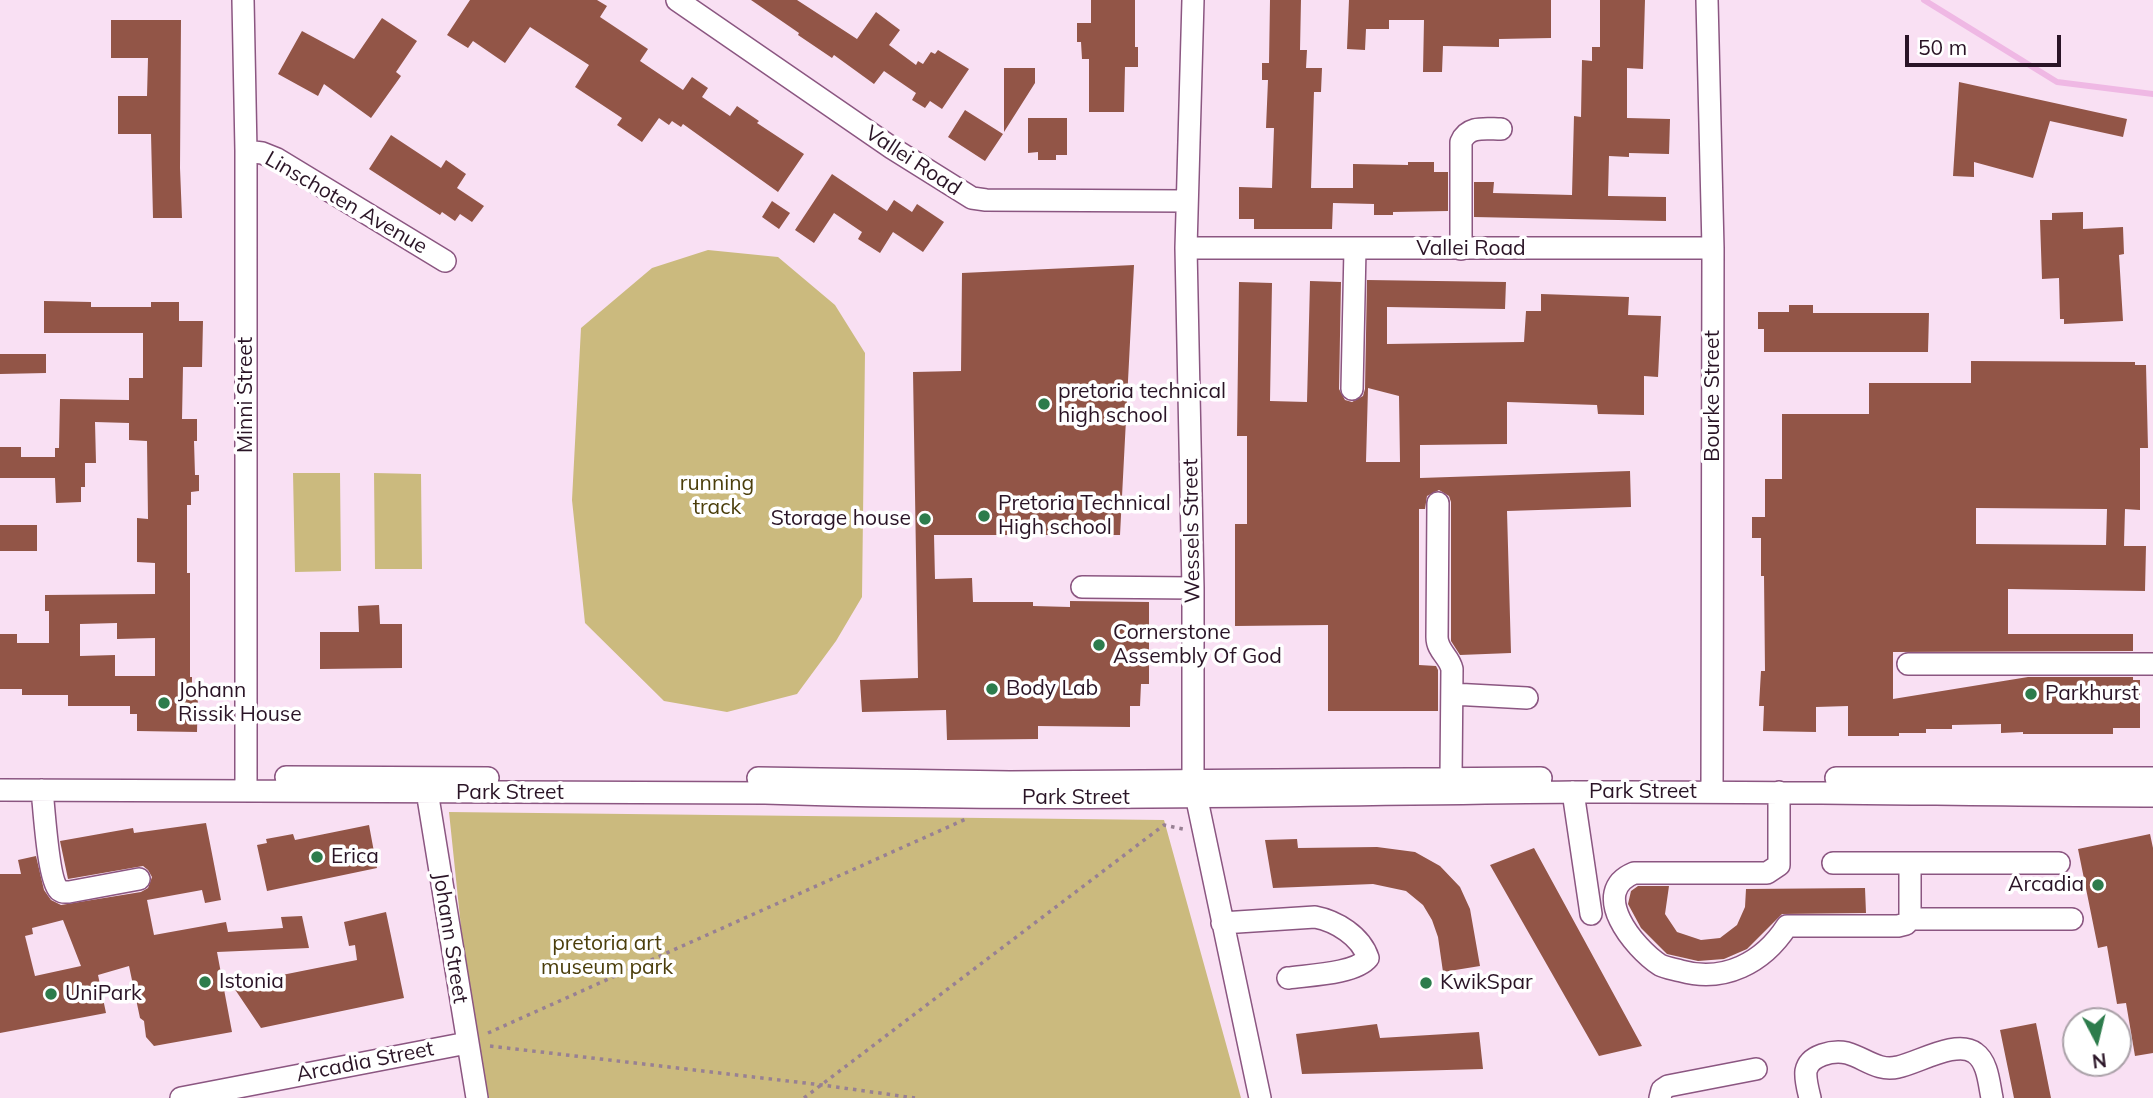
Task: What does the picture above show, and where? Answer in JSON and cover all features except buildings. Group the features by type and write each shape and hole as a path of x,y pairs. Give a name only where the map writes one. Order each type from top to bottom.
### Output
{"street":[{"name":"Minni Street","path":"243,0 246,150 246,784"},
{"name":"Vallei Road","path":"677,0 892,148 972,198 1186,201"},
{"name":"Wessels Street","path":"1193,0 1186,248 1194,790 1260,1098"},
{"name":"Bourke Street","path":"1707,0 1713,248 1712,784"},
{"path":"1461,249 1461,142 1464,133 1469,130 1501,128"},
{"name":"Linschoten Avenue","path":"246,150 277,159 445,261"},
{"name":"Vallei Road","path":"1186,248 1713,248"},
{"path":"1352,389 1355,249"},
{"path":"1438,503 1437,646 1450,661 1452,669 1451,778"},
{"path":"1082,587 1193,588"},
{"path":"1908,664 2153,664"},
{"path":"1452,694 1527,698"},
{"name":"Park Street","path":"0,778 1011,799 1451,778 1712,784 2153,778"},
{"name":"Park Street","path":"0,790 246,784"},
{"name":"Park Street","path":"1194,790 1573,792 1712,784 1779,792 2153,796"},
{"name":"Johann Street","path":"426,785 477,1098"},
{"path":"42,790 52,873 58,889 69,892 139,879"},
{"path":"1573,792 1591,914"},
{"path":"1779,792 1779,865 1767,873 1634,873 1622,878 1616,887 1615,911 1643,952 1663,966 1695,975 1715,975 1737,970 1754,960 1777,942 1787,926 1906,924 1910,919 1910,863"},
{"path":"1833,863 2059,863"},
{"path":"1222,923 1325,919 1349,932 1366,951 1368,958 1363,964 1352,968 1289,978"},
{"path":"1910,919 2072,919"},
{"name":"Arcadia Street","path":"181,1098 467,1043"},
{"path":"1810,1098 1806,1072 1811,1061 1821,1055 1847,1053 1885,1068 1897,1068 1962,1048 1975,1053 1984,1064 1992,1098"},
{"path":"1660,1098 1662,1090 1668,1086 1756,1069"}],"path":[{"path":"467,1043 973,816"},
{"path":"804,1098 1164,825"},
{"path":"467,1043 915,1098"}],"green space":[{"name":"running track","path":"708,250 778,257 835,305 865,353 862,597 836,641 797,694 727,712 664,701 585,623 572,500 581,328 652,268"},
{"path":"293,473 340,473 341,571 295,572"},
{"path":"374,473 421,474 422,569 375,569"},
{"name":"pretoria art museum park","path":"449,812 1164,820 1241,1098 489,1098 471,1023"}],"waterway":[{"path":"1924,0 2057,82 2153,94"}],"place":[{"name":"pretoria technical high school","path":"1044,404"},
{"name":"Pretoria Technical High school","path":"984,516"},
{"name":"Storage house","path":"925,519"},
{"name":"Cornerstone Assembly Of God","path":"1099,645"},
{"name":"Body Lab","path":"992,689"},
{"name":"Parkhurst","path":"2031,694"},
{"name":"Johann Rissik House","path":"164,703"},
{"name":"Erica","path":"317,857"},
{"name":"Arcadia","path":"2098,885"},
{"name":"Istonia","path":"205,982"},
{"name":"KwikSpar","path":"1426,983"},
{"name":"UniPark","path":"51,994"}]}
